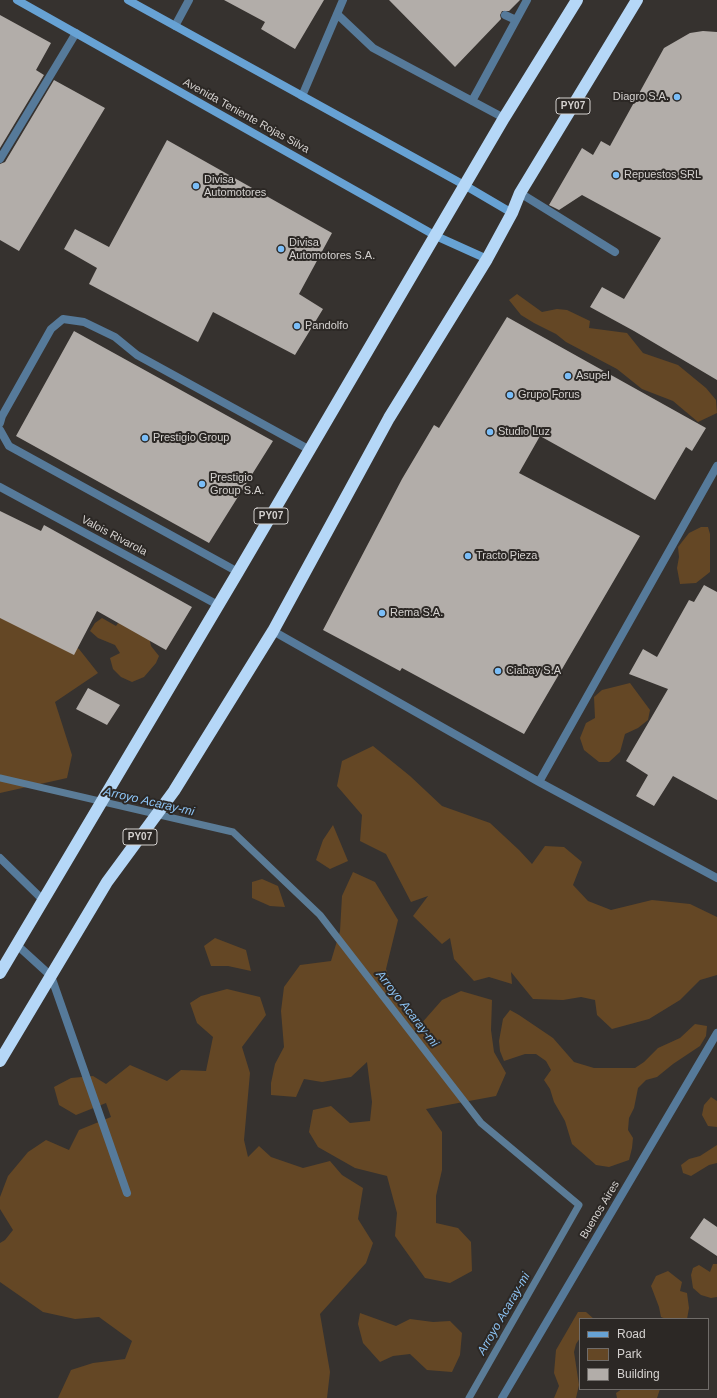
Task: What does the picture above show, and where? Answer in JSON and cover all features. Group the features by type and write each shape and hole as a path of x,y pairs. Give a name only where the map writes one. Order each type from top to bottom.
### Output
{"highway":[{"name":"PY07","path":"0,973 466,186 504,118 578,0"},
{"name":"PY07","path":"0,1061 107,882 174,791 273,631 388,418 487,259 512,213 520,193 637,0"}],"street":[{"name":"Avenida Teniente Rojas Silva","path":"17,0 436,236 487,259"},
{"path":"128,0 466,186 512,213"},
{"path":"175,26 189,0"},
{"path":"302,96 344,0"},
{"path":"472,101 527,0"},
{"path":"337,14 373,48 504,118"},
{"path":"505,14 516,20"},
{"path":"0,159 76,33"},
{"path":"520,193 615,252"},
{"path":"0,423 2,416 51,329 63,319 84,322 115,337 137,355 310,450"},
{"path":"0,430 10,446 238,572"},
{"path":"539,782 717,466"},
{"name":"Valois Rivarola","path":"0,487 218,605"},
{"path":"273,631 539,782 717,878"},
{"path":"0,858 43,900"},
{"path":"17,945 50,976 127,1193"},
{"name":"Buenos Aires","path":"502,1398 717,1033"}],"green space":[{"path":"517,294 542,312 557,309 567,310 590,321 589,328 627,333 643,353 678,365 706,388 716,400 717,413 698,422 673,401 642,389 617,369 566,342 556,334 521,315 509,300"},
{"path":"701,527 708,527 710,534 710,572 696,583 680,584 677,568 679,557 678,547 689,533"},
{"path":"0,583 36,627 79,649 98,673 55,702 72,755 67,778 0,793"},
{"path":"123,616 148,633 151,646 159,656 156,663 144,677 132,682 121,677 113,669 110,658 120,653 115,645 98,638 90,631 95,623 102,618 116,626"},
{"path":"630,683 650,710 648,720 638,728 625,734 620,752 609,762 599,762 584,750 580,738 586,723 595,718 594,697 602,690"},
{"path":"373,746 410,776 442,806 490,823 532,864 545,846 564,847 582,862 573,885 588,901 611,910 652,900 690,904 717,917 717,975 700,980 680,1000 649,1019 612,1029 597,1015 595,1000 581,997 563,1000 533,999 511,972 512,984 489,977 474,981 454,959 450,938 442,944 413,916 428,896 411,902 386,854 360,841 362,815 337,786 342,761"},
{"path":"333,825 348,861 330,869 316,860 323,840"},
{"path":"353,872 375,882 398,920 386,969 398,1005 420,1025 442,1000 461,991 492,1000 491,1030 494,1052 506,1073 496,1096 426,1109 442,1132 442,1170 436,1196 436,1223 458,1228 471,1242 472,1271 450,1283 425,1278 395,1236 397,1213 387,1176 355,1168 318,1147 309,1132 313,1110 331,1106 350,1123 370,1121 372,1102 367,1062 351,1077 322,1082 304,1079 296,1097 271,1095 271,1083 275,1064 284,1047 281,1011 284,987 300,965 331,961 340,931 342,896"},
{"path":"262,879 278,886 285,907 270,906 252,898 252,882"},
{"path":"215,938 246,950 251,971 228,966 211,966 204,946"},
{"path":"227,989 260,997 266,1015 242,1047 250,1073 244,1140 248,1157 259,1146 271,1157 303,1168 330,1161 342,1175 363,1188 358,1219 373,1243 366,1263 320,1314 330,1372 327,1398 58,1398 71,1370 93,1363 125,1359 132,1341 99,1317 75,1319 43,1312 0,1282 0,1243 5,1240 13,1230 0,1209 0,1197 8,1176 28,1152 46,1140 69,1150 79,1130 111,1117 106,1103 76,1115 59,1105 54,1087 71,1078 93,1076 106,1084 130,1065 167,1081 181,1070 206,1071 213,1037 197,1023 190,1003 201,996"},
{"path":"510,1010 553,1038 574,1062 594,1068 635,1068 644,1062 658,1048 680,1038 695,1024 707,1026 706,1036 700,1046 657,1077 646,1080 638,1088 634,1108 629,1118 628,1130 633,1138 629,1160 609,1167 596,1165 572,1144 565,1121 554,1102 550,1089 544,1080 551,1070 546,1061 536,1054 525,1054 504,1061 500,1051 499,1041 503,1019"},
{"path":"711,1097 717,1101 717,1127 708,1126 702,1115 704,1105"},
{"path":"717,1145 717,1163 709,1165 691,1176 683,1173 681,1165 689,1159 700,1156"},
{"path":"713,1264 717,1264 717,1297 711,1298 701,1295 693,1288 691,1275 693,1268 699,1265 710,1272"},
{"path":"668,1271 682,1282 680,1291 687,1293 689,1308 687,1318 661,1317 651,1286 656,1276"},
{"path":"578,1312 586,1312 593,1318 579,1318 579,1340 574,1352 579,1385 576,1398 554,1398 559,1386 554,1373 556,1350"},
{"path":"360,1313 396,1326 410,1319 433,1322 450,1321 462,1333 460,1355 452,1372 427,1370 410,1354 393,1356 380,1362 363,1343 358,1324"},
{"path":"620,1390 660,1390 657,1398 617,1398 616,1393"}],"building":[{"path":"224,0 324,0 295,49 261,29 265,22"},
{"path":"389,0 520,0 509,11 502,11 500,15 501,19 455,67"},
{"path":"0,15 51,43 36,70 44,75 0,148"},
{"path":"703,31 717,32 717,380 590,307 602,287 624,299 661,238 582,195 559,210 549,205 582,148 593,155 601,141 610,146 664,48 690,33"},
{"path":"54,80 105,108 19,251 0,240 0,164 5,162"},
{"name":"Divisa Automotores","path":"167,140 332,233 299,294 323,309 295,355 213,312 198,342 89,284 97,268 64,249 75,229 109,247"},
{"path":"507,317 706,428 692,451 686,447 655,500 540,436 519,473 640,536 524,734 402,668 400,671 323,630 402,479 434,425 439,428"},
{"name":"Prestigio Group","path":"74,331 273,441 209,543 16,436"},
{"path":"0,511 41,531 44,525 192,607 166,650 97,611 74,655 0,618"},
{"path":"704,585 717,592 717,800 673,776 654,806 636,796 648,775 626,761 668,689 629,674 643,649 657,657 689,600 694,602"},
{"path":"88,688 120,705 107,725 76,709"},
{"path":"704,1218 717,1227 717,1256 690,1238"}],"waterway":[{"name":"Arroyo Acaray-mi","path":"0,778 233,832 320,915 481,1123 579,1205 469,1398"}],"place":[{"name":"Diagro S.A.","path":"677,97"},
{"name":"Repuestos SRL","path":"616,175"},
{"name":"Divisa Automotores","path":"196,186"},
{"name":"Divisa Automotores S.A.","path":"281,249"},
{"name":"Pandolfo","path":"297,326"},
{"name":"Asupel","path":"568,376"},
{"name":"Grupo Forus","path":"510,395"},
{"name":"Studio Luz","path":"490,432"},
{"name":"Prestigio Group","path":"145,438"},
{"name":"Prestigio Group S.A.","path":"202,484"},
{"name":"Tracto Pieza","path":"468,556"},
{"name":"Rema S.A.","path":"382,613"},
{"name":"Ciabay S.A","path":"498,671"}]}
